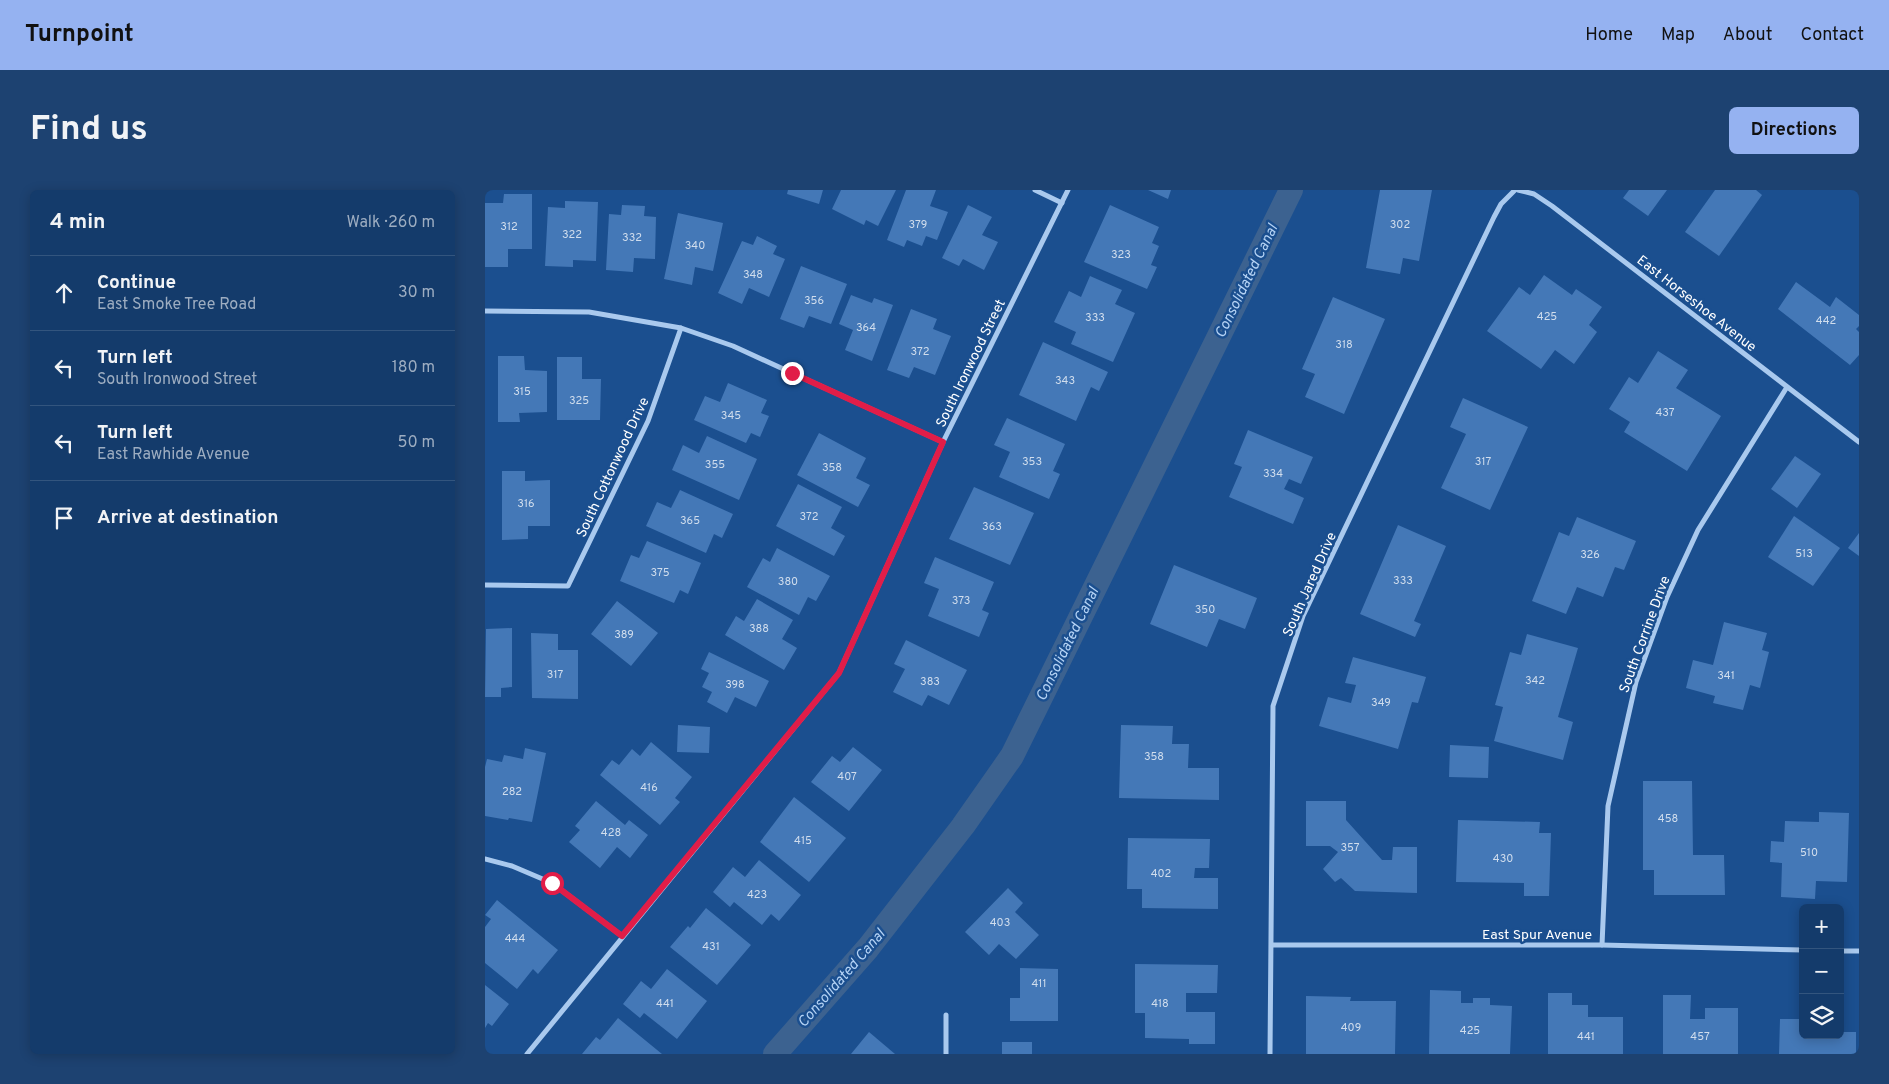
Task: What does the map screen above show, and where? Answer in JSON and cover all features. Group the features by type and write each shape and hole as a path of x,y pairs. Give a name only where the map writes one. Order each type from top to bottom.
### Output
{"street":[{"path":"1035,190 1062,203"},
{"name":"South Ironwood Street","path":"527,1054 839,673 943,442 1068,190"},
{"name":"East Horseshoe Avenue","path":"1516,190 1534,194 1552,206 1859,442"},
{"name":"South Jared Drive","path":"1270,1054 1273,706 1303,616 1494,217 1501,204 1516,190"},
{"path":"485,311 589,312 681,328 733,346 943,442"},
{"name":"South Cottonwood Drive","path":"485,585 568,586 648,421 681,328"},
{"name":"South Corrine Drive","path":"1602,945 1608,806 1635,682 1667,597 1698,530 1787,387"},
{"path":"485,859 512,866 552,883 622,936"},
{"name":"East Spur Avenue","path":"1272,945 1602,945 1799,950"},
{"path":"1844,950 1859,951"},
{"path":"946,1015 946,1054"}],"building":[{"path":"788,190 823,190 819,204 787,194"},
{"path":"841,190 896,190 878,226 866,220 864,225 832,209"},
{"path":"906,190 936,190 930,206 948,212 937,240 926,236 922,246 907,240 904,247 887,240"},
{"path":"1148,190 1171,190 1168,199"},
{"path":"1380,190 1432,190 1419,261 1403,258 1400,274 1366,268"},
{"path":"1629,190 1667,190 1648,216 1623,198"},
{"path":"1715,190 1756,190 1762,195 1719,256 1685,232"},
{"path":"504,194 532,194 532,249 508,249 508,267 485,267 485,203 503,203"},
{"path":"565,201 598,202 596,261 573,260 573,267 545,266 548,207 565,208"},
{"path":"622,205 645,206 644,216 656,217 655,259 634,258 633,272 606,270 609,214 621,215"},
{"path":"968,205 992,217 982,235 998,242 984,270 963,259 959,266 942,258"},
{"path":"1110,205 1159,227 1152,243 1159,246 1151,265 1157,267 1147,289 1084,262"},
{"path":"678,213 723,223 713,271 695,267 692,285 664,279"},
{"path":"757,236 777,246 773,254 785,259 769,297 749,288 742,304 718,293 742,241 753,245"},
{"path":"801,266 847,284 831,324 809,316 804,328 780,319"},
{"path":"1544,275 1572,295 1576,289 1602,307 1589,325 1597,332 1574,364 1555,350 1541,369 1487,331 1519,287 1530,295"},
{"path":"1090,276 1122,290 1115,304 1135,313 1113,362 1071,344 1076,332 1054,322 1069,291 1081,297"},
{"path":"1796,282 1830,307 1836,297 1859,315 1859,326 1856,329 1859,332 1859,355 1850,365 1778,309"},
{"path":"851,295 872,303 874,298 893,305 872,361 845,350 853,330 839,324"},
{"path":"1333,297 1385,319 1344,414 1305,397 1315,374 1302,369"},
{"path":"911,309 937,319 933,329 951,336 935,375 914,367 909,378 887,370"},
{"path":"1043,342 1108,372 1099,391 1091,387 1076,421 1019,395"},
{"path":"1658,351 1688,370 1676,388 1721,416 1687,471 1624,432 1630,422 1609,409 1629,377 1638,383"},
{"path":"498,356 524,356 525,370 547,371 547,412 519,413 520,422 498,422"},
{"path":"557,357 582,357 582,379 601,379 600,420 557,420"},
{"path":"728,383 767,400 761,413 769,416 760,437 751,433 746,443 694,420 705,396 720,402"},
{"path":"1463,398 1528,427 1490,510 1441,488 1466,434 1450,427"},
{"path":"1007,418 1065,444 1053,471 1060,474 1049,499 999,477 1010,452 994,445"},
{"path":"1248,430 1313,457 1301,484 1289,479 1284,489 1304,498 1293,524 1229,497 1242,467 1234,464"},
{"path":"819,433 866,458 856,478 870,485 858,507 797,475"},
{"path":"707,436 757,459 739,500 672,470 683,445 699,453"},
{"path":"1795,456 1821,474 1797,508 1771,489"},
{"path":"502,471 525,471 525,481 550,480 550,526 528,526 528,539 502,540"},
{"path":"798,484 842,507 831,528 845,536 834,556 776,526"},
{"path":"974,487 1034,513 1010,565 949,539"},
{"path":"680,490 733,514 722,538 714,534 706,553 646,526 657,502 671,508"},
{"path":"1794,516 1840,548 1813,586 1768,557"},
{"path":"1577,517 1636,541 1624,570 1615,567 1603,597 1577,587 1566,614 1532,601 1559,532 1569,536"},
{"path":"1398,525 1446,546 1414,621 1421,624 1415,637 1360,614"},
{"path":"1859,533 1859,556 1848,548"},
{"path":"647,541 701,563 688,594 680,590 674,603 620,581 631,555 639,558"},
{"path":"777,548 830,576 816,601 808,597 799,615 747,587 763,558 770,562"},
{"path":"935,557 994,582 982,610 989,613 979,637 928,616 939,589 924,583"},
{"path":"1174,565 1257,598 1245,629 1219,619 1207,647 1150,624"},
{"path":"757,599 793,620 782,639 797,648 784,670 725,635 736,616 744,621"},
{"path":"617,601 658,633 631,666 591,634"},
{"path":"1724,622 1767,633 1762,650 1769,652 1760,688 1750,685 1743,710 1713,703 1715,696 1686,688 1693,660 1713,665"},
{"path":"512,628 512,687 501,688 501,697 485,697 486,629"},
{"path":"531,633 558,634 558,650 578,650 578,699 532,698"},
{"path":"1527,634 1578,648 1558,717 1573,722 1563,760 1494,741 1503,707 1495,705 1510,652 1521,655"},
{"path":"906,640 967,670 949,705 928,695 922,706 893,692 905,669 894,664"},
{"path":"709,652 769,681 756,707 735,697 727,713 707,702 712,692 702,687 709,673 701,669"},
{"path":"1353,657 1426,677 1418,703 1412,702 1398,749 1319,726 1328,697 1351,703 1356,685 1345,683"},
{"path":"678,725 710,727 709,753 677,752"},
{"path":"1121,725 1173,726 1172,744 1189,744 1188,768 1219,768 1219,800 1119,798"},
{"path":"651,742 692,777 675,798 680,802 660,825 600,775 612,760 619,765 632,749 640,756"},
{"path":"1450,745 1489,747 1488,778 1449,777"},
{"path":"853,747 882,770 849,811 811,782 832,756 840,762"},
{"path":"525,748 546,753 532,822 485,816 485,767 487,759 502,762 504,755 523,759"},
{"path":"1643,781 1692,781 1693,855 1724,855 1725,895 1654,895 1654,870 1643,870"},
{"path":"794,797 846,838 809,882 760,842"},
{"path":"596,801 625,825 629,820 648,835 630,858 617,847 600,868 569,842 580,830 575,826"},
{"path":"1306,801 1346,801 1346,820 1382,860 1392,860 1393,847 1417,847 1417,893 1355,891 1341,878 1335,882 1323,869 1338,852 1330,846 1306,846"},
{"path":"1819,812 1849,813 1847,882 1816,881 1815,899 1781,897 1782,863 1770,862 1771,841 1784,842 1785,821 1819,822"},
{"path":"1458,820 1540,822 1539,833 1551,833 1549,896 1524,896 1524,883 1456,882"},
{"path":"1128,838 1210,839 1209,868 1195,868 1194,878 1218,878 1218,909 1142,908 1142,889 1127,889"},
{"path":"759,860 801,895 779,921 771,914 762,925 734,902 730,907 713,892 733,867 745,877"},
{"path":"1008,888 1023,903 1015,912 1039,935 1016,959 999,944 989,955 965,932"},
{"path":"497,900 558,950 538,974 533,969 517,989 485,963 485,927 491,919 485,915"},
{"path":"706,908 751,945 717,985 670,947 688,926 690,928"},
{"path":"1135,964 1218,965 1217,993 1186,993 1186,1012 1215,1012 1215,1044 1189,1044 1189,1039 1145,1038 1145,1013 1135,1013"},
{"path":"1020,968 1058,969 1058,1021 1010,1021 1010,998 1020,998"},
{"path":"667,969 707,1001 677,1039 644,1013 640,1018 623,1004 641,981 651,989"},
{"path":"485,985 509,1004 492,1026 488,1023 485,1028"},
{"path":"1430,990 1461,991 1461,1003 1473,1003 1473,998 1490,998 1490,1005 1512,1006 1510,1054 1429,1054"},
{"path":"1548,993 1572,993 1572,1005 1588,1005 1588,1017 1623,1017 1623,1054 1548,1054"},
{"path":"1663,995 1691,995 1690,1019 1705,1019 1705,1008 1738,1008 1738,1054 1663,1054"},
{"path":"1306,996 1351,997 1350,1001 1396,1001 1395,1054 1306,1054"},
{"path":"618,1018 662,1054 582,1054 596,1037 600,1040"},
{"path":"1780,1019 1799,1019 1799,1039 1844,1039 1844,1032 1856,1032 1856,1054 1779,1054"},
{"path":"869,1032 895,1054 851,1054"},
{"path":"1002,1042 1032,1042 1032,1054 1002,1054"}],"waterway":[{"name":"Consolidated Canal","path":"775,1054 868,948 963,826 1012,756 1291,190"}],"route":[{"path":"552,883 622,936 839,673 943,442 792,373"}]}
